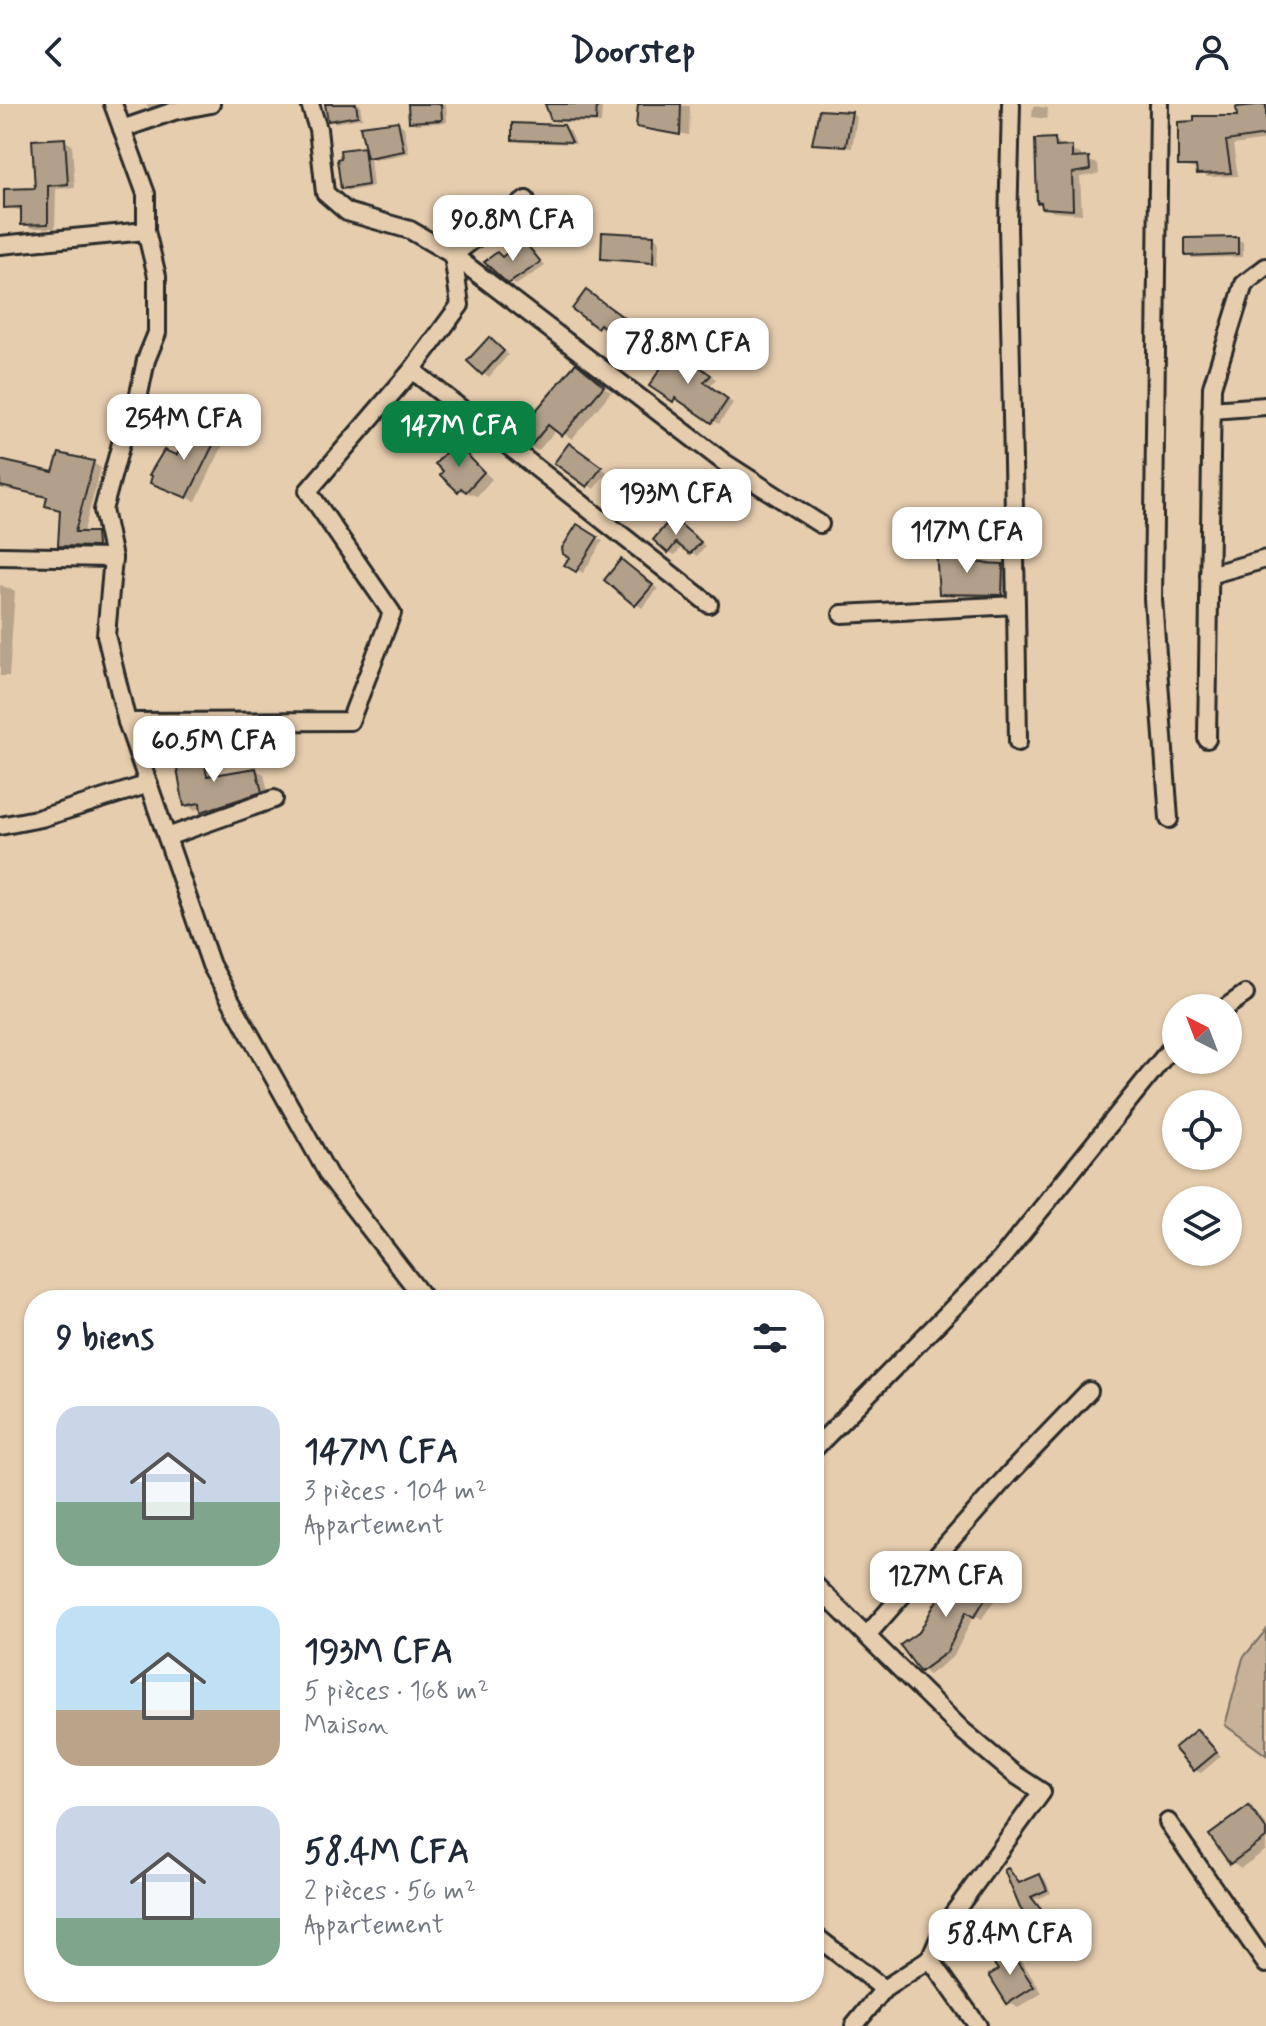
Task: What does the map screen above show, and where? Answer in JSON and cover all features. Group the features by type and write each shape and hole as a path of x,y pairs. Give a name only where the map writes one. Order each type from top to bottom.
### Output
{"street":[{"path":"113,104 146,194 146,231 157,276 157,333 103,510 113,558 106,635 127,722 211,965 329,1176 417,1290"},
{"path":"122,129 174,111 211,104"},
{"path":"310,104 318,129 325,193 347,212 410,230 453,255 725,463 820,524"},
{"path":"1011,104 1008,226 1018,742"},
{"path":"1159,104 1153,599 1169,819"},
{"path":"453,255 526,200"},
{"path":"0,245 146,231"},
{"path":"127,722 350,721 392,613 308,491 412,370 460,305 453,255"},
{"path":"1207,739 1212,387 1238,296 1244,284 1266,267"},
{"path":"412,370 709,604"},
{"path":"1211,410 1266,406"},
{"path":"0,556 113,558"},
{"path":"1209,575 1266,559"},
{"path":"842,614 1016,605"},
{"path":"0,826 41,818 149,784"},
{"path":"167,837 274,799"},
{"path":"824,1439 1001,1259 1162,1059"},
{"path":"868,1634 1009,1474 1089,1391"},
{"path":"824,1595 842,1615 868,1634 963,1731 1013,1773 1042,1792 945,1925 930,1959 884,1989 854,2026"},
{"path":"1168,1822 1266,1964"},
{"path":"824,1943 884,1989"},
{"path":"930,1959 978,2026"}],"shaded area":[{"path":"1266,1630 1266,1755 1225,1725 1243,1658"}],"building":[{"path":"325,104 356,104 358,116 328,121"},
{"path":"408,104 441,104 442,120 409,122"},
{"path":"545,104 597,104 596,121 551,120"},
{"path":"638,104 681,104 680,135 636,127"},
{"path":"1266,104 1266,135 1226,141 1231,173 1197,174 1196,166 1178,166 1178,122 1194,121 1194,116 1237,116 1236,107"},
{"path":"819,110 852,112 846,146 812,144"},
{"path":"398,121 404,151 367,158 360,126"},
{"path":"512,123 564,125 572,142 512,140"},
{"path":"65,138 68,184 48,186 48,224 21,225 21,207 4,208 4,189 35,188 32,140"},
{"path":"1055,138 1056,147 1072,146 1072,158 1089,157 1090,170 1072,173 1073,210 1042,208 1041,202 1037,203 1035,139"},
{"path":"364,147 368,185 341,189 337,159 341,158 340,150"},
{"path":"602,232 654,235 653,263 601,259"},
{"path":"1238,237 1238,254 1185,256 1185,238"},
{"path":"523,240 541,262 508,284 484,262 497,252 502,257"},
{"path":"586,290 638,328 626,344 600,324 597,328 572,309"},
{"path":"489,337 504,351 482,375 467,361"},
{"path":"674,348 711,375 704,382 728,399 712,423 675,398 673,402 649,386"},
{"path":"576,363 604,386 562,436 548,425 529,448 505,428 523,406 533,414"},
{"path":"193,421 219,433 187,498 150,483 152,476 149,475 164,450 177,455"},
{"path":"455,442 484,472 466,492 461,488 458,492 440,475 443,471 435,464"},
{"path":"569,443 602,467 587,487 554,463"},
{"path":"59,453 94,461 75,532 96,532 97,547 58,546 60,510 45,506 47,497 0,486 0,460 53,472"},
{"path":"672,517 701,542 690,554 676,543 668,553 653,540"},
{"path":"577,524 598,537 576,572 564,565 569,558 563,554 562,548"},
{"path":"964,549 964,562 1003,564 1002,595 939,594 936,550"},
{"path":"621,559 653,585 635,606 604,580"},
{"path":"203,754 207,776 256,768 262,792 201,812 200,803 184,806 175,759"},
{"path":"955,1567 991,1590 974,1617 966,1612 947,1652 920,1672 900,1645 920,1631"},
{"path":"1197,1729 1217,1752 1194,1771 1174,1748"},
{"path":"1249,1806 1266,1829 1266,1838 1230,1864 1209,1835"},
{"path":"1008,1868 1019,1883 1040,1874 1047,1890 1031,1897 1048,1918 1036,1928 1020,1908 1004,1870"},
{"path":"1008,1948 1034,1987 1007,2004 989,1975 998,1970 991,1959"}]}
